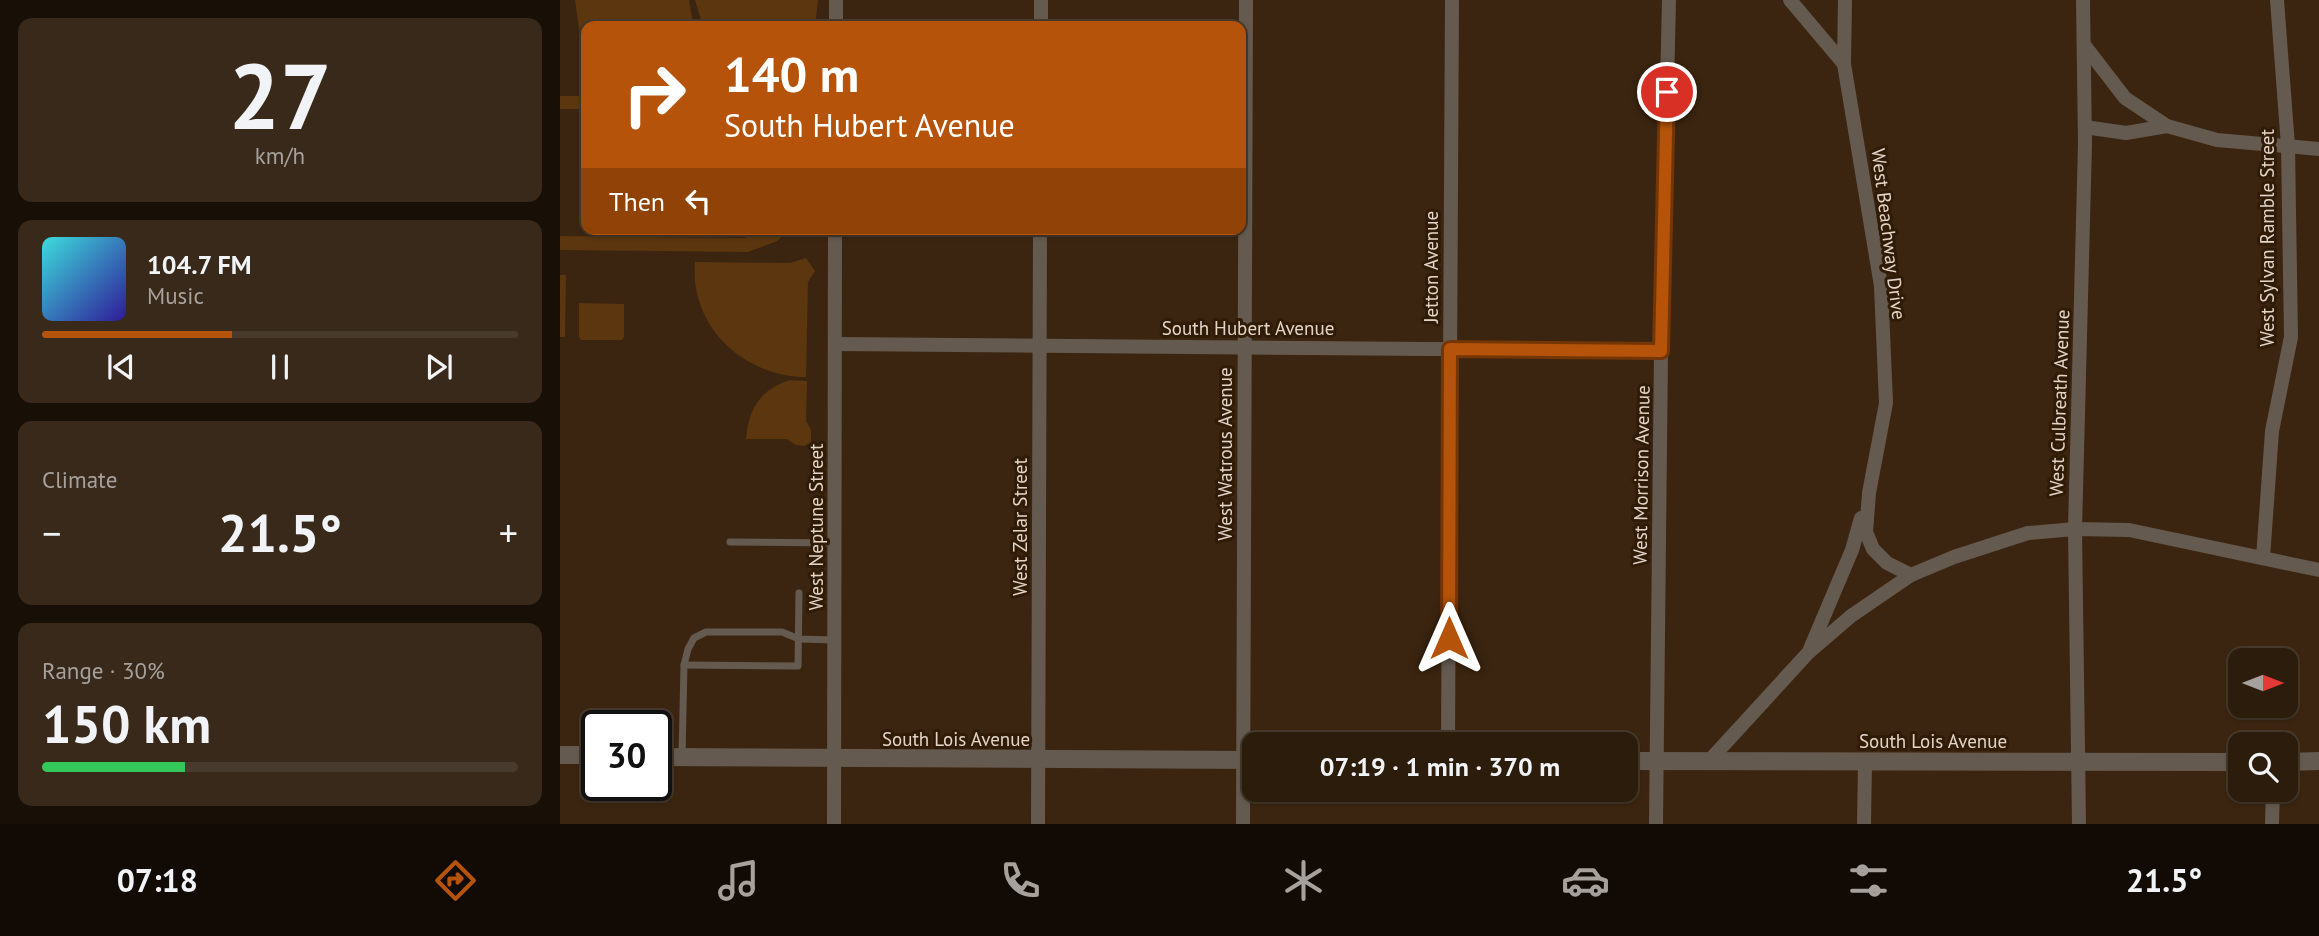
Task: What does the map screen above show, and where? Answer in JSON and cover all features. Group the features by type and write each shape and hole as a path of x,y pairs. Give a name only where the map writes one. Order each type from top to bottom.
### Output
{"street":[{"path":"836,0 836,21"},
{"path":"1041,0 1041,21"},
{"name":"West Watrous Avenue","path":"1246,0 1246,21"},
{"name":"Jetton Avenue","path":"1448,732 1452,0"},
{"name":"West Morrison Avenue","path":"1656,824 1661,351 1669,0"},
{"name":"West Beachway Drive","path":"1790,0 1843,64"},
{"name":"West Beachway Drive","path":"1709,761 1808,653 1851,616 1911,575 1887,563 1873,549 1866,532 1869,494 1886,403 1881,286 1843,64 1845,0"},
{"name":"West Culbreath Avenue","path":"2078,824 2075,529 2085,127 2083,0"},
{"name":"West Sylvan Ramble Street","path":"2263,558 2272,431 2291,337 2288,146 2277,0"},
{"path":"2085,46 2124,98 2167,126 2217,140 2319,149"},
{"path":"2085,127 2126,133 2167,126"},
{"name":"West Neptune Street","path":"834,824 835,235"},
{"name":"West Zelar Street","path":"1038,824 1040,235"},
{"name":"West Watrous Avenue","path":"1245,235 1249,732"},
{"name":"South Hubert Avenue","path":"835,344 1661,351"},
{"name":"West Beachway Drive","path":"1808,653 1852,550 1869,494"},
{"path":"1911,575 1954,557 2028,533 2075,529 2129,530 2319,570"},
{"path":"560,755 581,755"},
{"name":"South Lois Avenue","path":"672,757 1242,760"},
{"name":"South Lois Avenue","path":"1638,761 2228,762"},
{"path":"2298,762 2319,761"},
{"path":"1864,824 1865,762"},
{"name":"West Watrous Avenue","path":"1243,824 1245,802"},
{"path":"2272,824 2273,802"}],"lane":[{"path":"730,542 835,542"},
{"path":"684,665 798,666 799,593"},
{"path":"682,757 684,665 694,638 706,632 782,632 799,639 835,640"}],"shaded area":[{"path":"575,0 689,0 693,21 581,21 581,44"},
{"path":"695,0 818,0 816,21 701,21"},
{"path":"560,96 581,96 581,109 560,109"},
{"path":"752,235 784,235 777,241 748,252 560,250 560,236 744,238"},
{"path":"806,258 815,271 808,282 806,377 783,375 742,357 725,344 711,327 701,307 695,262 790,263"},
{"path":"560,275 566,275 565,337 560,337"},
{"path":"579,303 624,304 622,340 581,340"},
{"path":"790,380 807,381 806,421 811,430 811,442 804,446 796,445 787,439 746,439 757,402 770,389"}],"route":[{"path":"1449,638 1450,349 1661,351 1667,92"}]}
